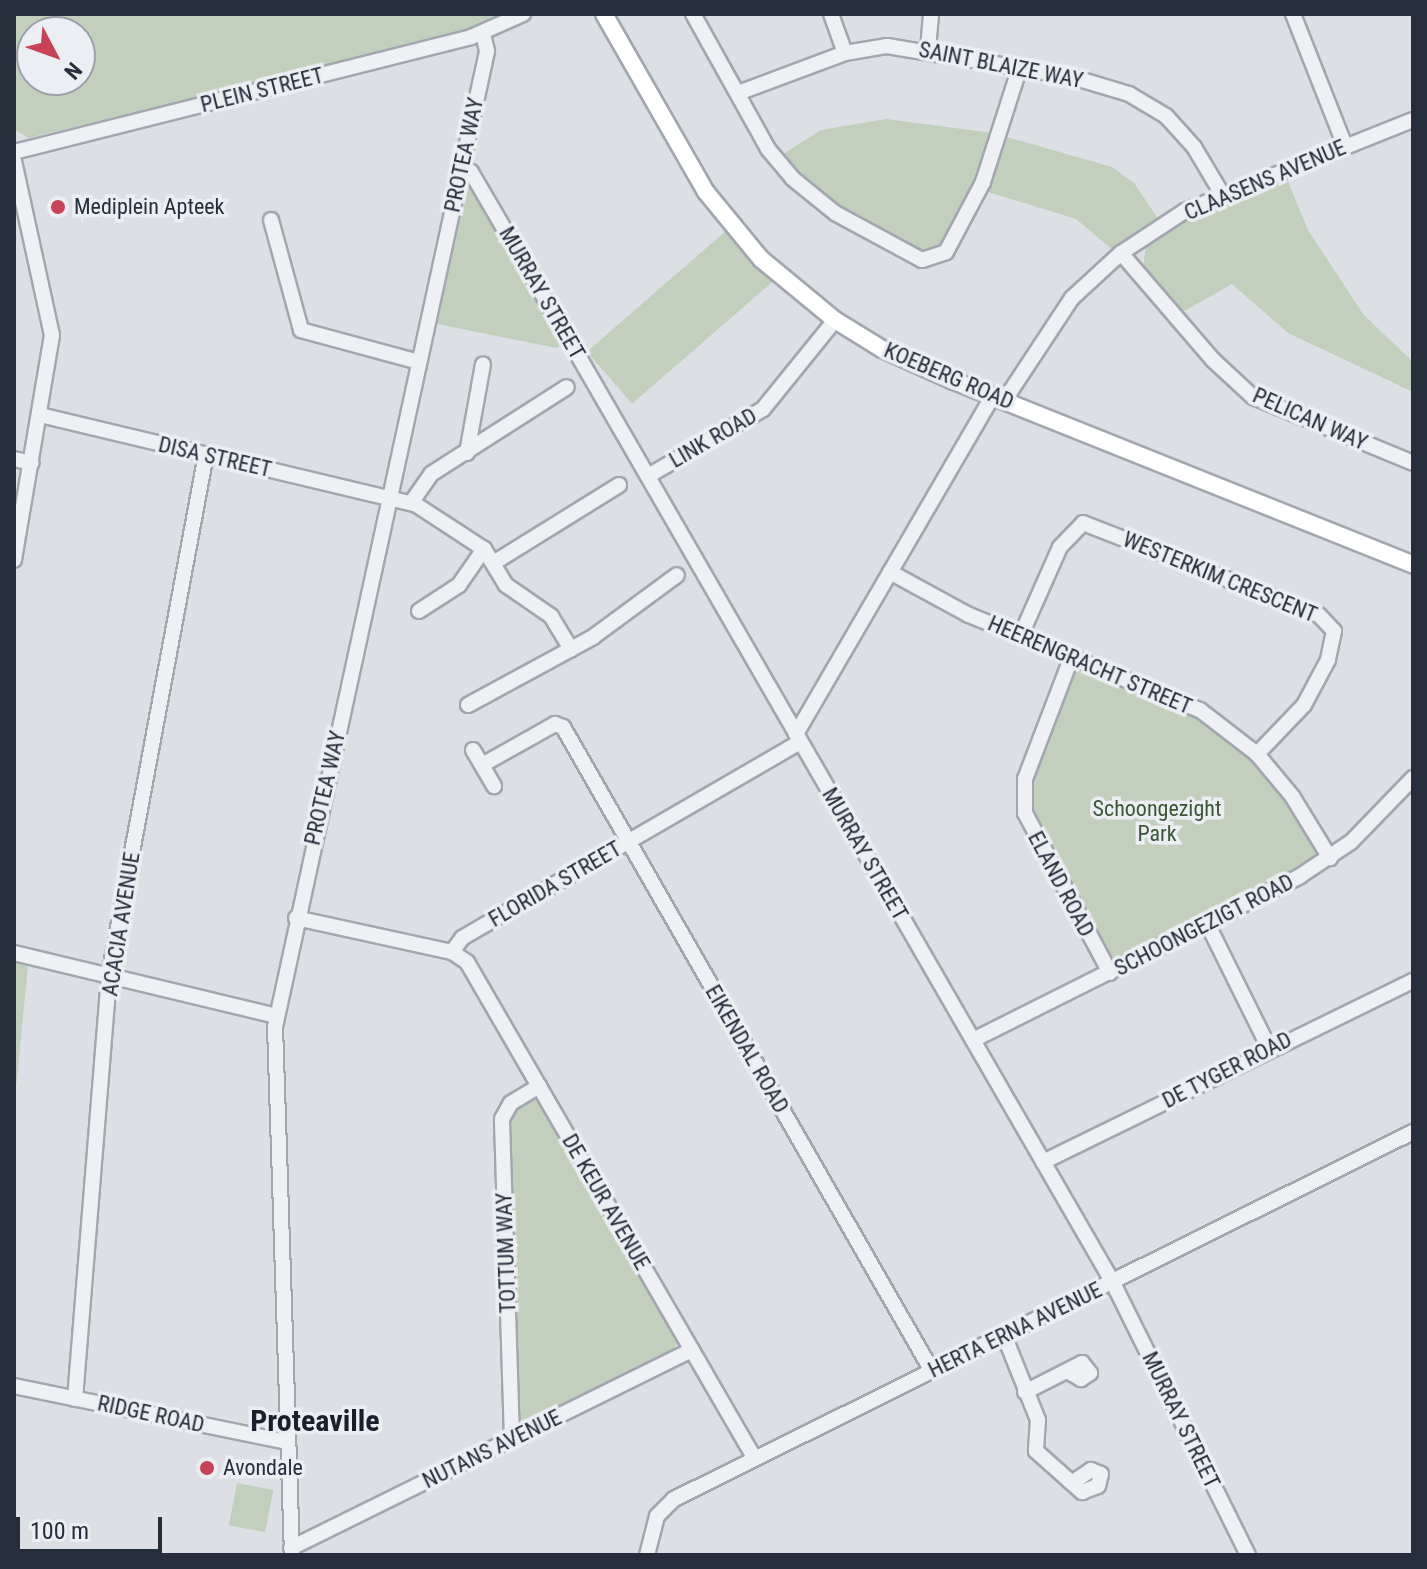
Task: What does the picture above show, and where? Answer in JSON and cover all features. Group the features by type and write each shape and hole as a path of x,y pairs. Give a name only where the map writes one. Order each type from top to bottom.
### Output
{"main road":[{"name":"KOEBERG ROAD","path":"604,19 667,131 721,211 784,281 835,320 882,349 998,399 1413,565"}],"street":[{"path":"693,14 768,149 802,188 835,213 927,261 946,252 983,182 1020,67"},
{"path":"831,14 845,53"},
{"path":"928,49 931,14"},
{"path":"1293,14 1345,146"},
{"name":"PLEIN STREET","path":"14,152 483,34 517,17"},
{"name":"PROTEA WAY","path":"292,1552 276,1016 487,51 483,34"},
{"name":"SAINT BLAIZE WAY","path":"738,93 845,53 887,46 928,49 1020,67 1105,85 1150,104 1180,128 1222,194"},
{"name":"CLAASENS AVENUE","path":"798,738 890,572 998,399 1072,298 1121,253 1185,211 1413,120"},
{"path":"14,161 52,324 40,415 14,560"},
{"name":"MURRAY STREET","path":"462,167 471,172 1112,1281 1248,1555"},
{"path":"271,220 301,330 419,362"},
{"name":"PELICAN WAY","path":"1121,253 1213,360 1253,397 1413,463"},
{"name":"LINK ROAD","path":"648,476 763,409 835,320"},
{"path":"467,453 483,364"},
{"path":"411,503 431,474 567,387"},
{"name":"DISA STREET","path":"40,415 411,503 484,549 495,562 506,585 551,616 571,649"},
{"name":"ACACIA AVENUE","path":"75,1399 109,976 206,454"},
{"path":"14,459 32,463"},
{"path":"495,562 619,485"},
{"name":"WESTERKIM CRESCENT","path":"1021,635 1060,547 1083,523 1319,615 1334,631 1328,660 1304,705 1257,754"},
{"path":"419,611 459,585 484,549"},
{"name":"HEERENGRACHT STREET","path":"890,572 969,615 1180,699 1257,754 1330,858"},
{"path":"468,705 571,649 677,575"},
{"name":"ELAND ROAD","path":"1072,656 1025,779 1025,813 1110,973"},
{"name":"EIKENDAL ROAD","path":"482,765 555,724 563,727 631,840 932,1371"},
{"name":"FLORIDA STREET","path":"452,952 462,938 798,738"},
{"path":"473,750 494,786"},
{"name":"SCHOONGEZIGT ROAD","path":"973,1040 1110,973 1330,858 1413,778"},
{"path":"296,918 452,952"},
{"path":"1207,923 1269,1048"},
{"name":"DE KEUR AVENUE","path":"452,952 467,962 755,1459"},
{"path":"14,953 276,1016"},
{"name":"DE TYGER ROAD","path":"1043,1162 1269,1048 1413,981"},
{"name":"TOTTUM WAY","path":"512,1439 502,1119 511,1103 539,1086"},
{"name":"HERTA ERNA AVENUE","path":"647,1555 665,1506 1413,1132"},
{"path":"1000,1337 1038,1420 1036,1451 1072,1483"},
{"name":"NUTANS AVENUE","path":"292,1552 692,1350"},
{"path":"1023,1388 1067,1371"},
{"name":"RIDGE ROAD","path":"14,1386 287,1442"}],"green space":[{"path":"14,14 506,14 475,30 28,138 14,129"},
{"path":"886,119 993,133 980,176 942,247 927,255 838,209 780,156 821,130"},
{"path":"1007,137 1112,167 1134,183 1159,220 1114,251 1076,219 985,191"},
{"path":"1286,177 1308,230 1363,314 1413,362 1413,392 1288,333 1232,284 1181,313 1143,267 1146,245 1188,216"},
{"path":"467,185 478,195 564,344 556,348 437,324"},
{"path":"728,229 773,281 632,404 587,352"},
{"name":"Schoongezight Park","path":"1082,667 1193,713 1241,749 1290,804 1316,846 1315,858 1119,960 1110,956 1031,816 1029,786 1070,675"},
{"path":"14,961 28,965 16,1089 14,1089"},
{"path":"529,1100 541,1101 678,1342 671,1353 526,1424 518,1418 508,1120 511,1111"},
{"path":"237,1483 273,1490 265,1532 229,1525"}],"place":[{"name":"Mediplein Apteek","path":"58,207"},
{"name":"Avondale","path":"207,1468"}],"district":[{"name":"Proteaville","path":"315,1421"}]}
